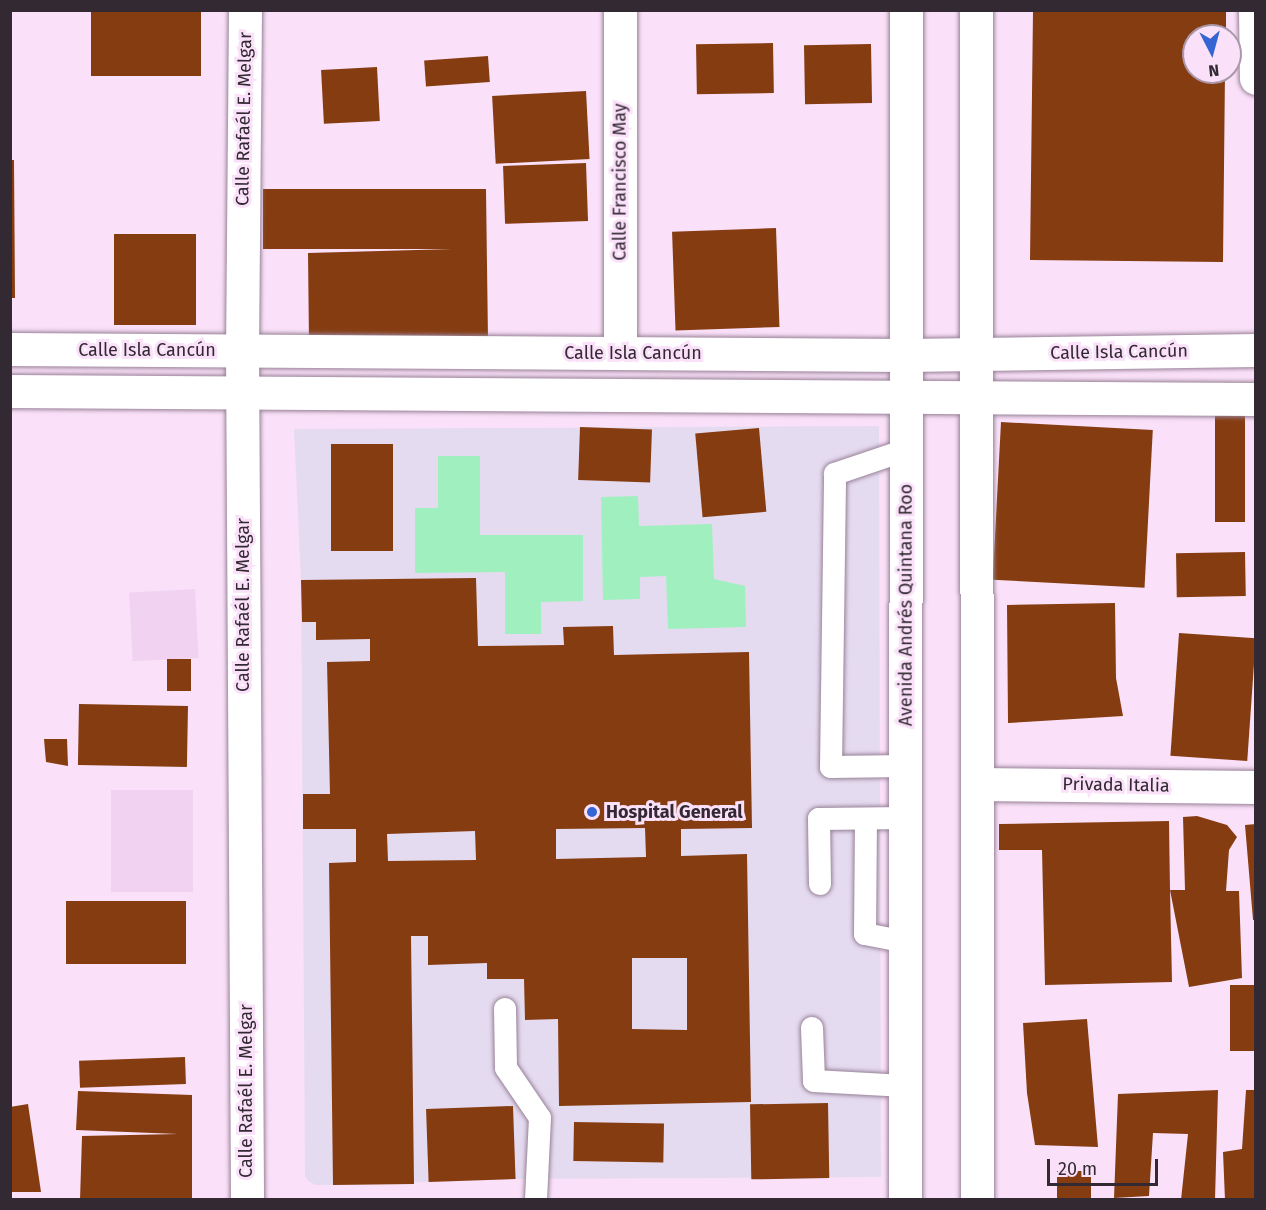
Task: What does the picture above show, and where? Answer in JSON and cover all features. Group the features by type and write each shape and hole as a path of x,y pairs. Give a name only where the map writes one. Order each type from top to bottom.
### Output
{"street":[{"name":"Calle Rafaél E. Melgar","path":"245,10 242,393 247,1200"},
{"name":"Calle Francisco May","path":"620,10 620,353"},
{"name":"Avenida Andrés Quintana Roo","path":"905,1200 906,10"},
{"path":"976,10 976,1200"},
{"path":"1255,10 1256,78"},
{"name":"Calle Isla Cancún","path":"10,349 905,355 1256,350"},
{"path":"10,391 1256,399"},
{"name":"Privada Italia","path":"976,784 1256,787"}],"lane":[{"path":"906,450 835,474 831,767 906,766"},
{"path":"820,884 819,819 906,818"},
{"path":"866,820 865,934 906,942"},
{"path":"505,1009 506,1068 540,1118 536,1200"},
{"path":"812,1028 814,1081 905,1086"}],"shaded area":[{"name":"Hospital General","path":"879,426 881,1177 516,1179 333,1185 316,1185 308,1181 305,1176 301,580 294,429"},
{"path":"195,589 199,658 133,661 129,592"},
{"path":"111,790 193,790 193,892 111,892"}],"green space":[{"path":"438,456 480,456 480,535 583,535 583,601 541,602 541,634 505,634 505,572 415,573 415,508 438,508"},
{"path":"638,496 639,526 712,524 714,579 745,586 746,627 668,629 666,576 640,577 640,599 603,600 601,497"}],"building":[{"path":"91,10 201,10 201,76 91,76"},
{"path":"1033,10 1226,10 1226,24 1182,24 1182,84 1225,84 1223,262 1030,260"},
{"path":"773,43 774,93 697,94 696,44"},
{"path":"871,44 872,103 805,104 804,45"},
{"path":"488,56 490,82 426,86 424,60"},
{"path":"377,67 380,121 324,124 321,70"},
{"path":"586,91 590,159 496,164 492,96"},
{"path":"10,160 14,160 15,298 10,298"},
{"path":"586,163 588,221 505,224 503,166"},
{"path":"263,189 486,189 488,340 309,343 308,253 452,249 263,249"},
{"path":"776,228 779,327 676,331 672,232"},
{"path":"114,234 196,234 196,325 114,325"},
{"path":"1215,408 1245,408 1245,522 1215,522"},
{"path":"1001,422 1153,430 1145,588 993,580"},
{"path":"580,427 652,430 650,482 578,480"},
{"path":"759,428 766,512 703,517 695,434"},
{"path":"331,444 393,444 393,551 331,551"},
{"path":"1245,552 1246,596 1177,597 1176,553"},
{"path":"476,578 478,646 564,645 563,627 613,626 614,655 749,652 752,828 681,829 681,856 747,854 751,1102 559,1106 558,1019 525,1020 524,979 487,979 487,963 428,965 428,936 411,936 414,1184 333,1185 329,863 356,862 356,829 303,829 303,794 330,794 327,662 370,661 370,639 316,640 316,622 302,622 301,580","holes":["645,828 646,857 556,859 556,829","475,831 476,860 388,861 387,834","632,958 687,958 687,1030 632,1029"]},
{"path":"1115,603 1116,678 1123,716 1008,723 1007,605"},
{"path":"1179,633 1256,638 1247,761 1170,756"},
{"path":"167,659 191,659 191,691 167,691"},
{"path":"79,704 188,706 187,767 78,765"},
{"path":"44,739 67,739 68,766 46,762"},
{"path":"1197,816 1227,825 1237,837 1229,850 1226,891 1239,891 1242,978 1189,987 1170,890 1185,890 1183,817"},
{"path":"1169,821 1172,982 1045,985 1042,850 999,850 999,824"},
{"path":"1256,824 1256,920 1253,920 1245,825"},
{"path":"66,901 186,901 186,964 66,964"},
{"path":"1230,985 1256,985 1256,1051 1230,1051"},
{"path":"1087,1019 1098,1147 1035,1145 1027,1093 1023,1023"},
{"path":"185,1057 186,1084 80,1088 79,1061"},
{"path":"1218,1090 1215,1200 1181,1200 1188,1134 1153,1133 1149,1196 1114,1198 1118,1094"},
{"path":"1246,1090 1256,1090 1256,1200 1225,1200 1223,1152 1242,1149"},
{"path":"78,1091 192,1095 192,1200 80,1200 82,1136 178,1134 76,1130"},
{"path":"828,1103 829,1178 751,1179 750,1104"},
{"path":"28,1104 41,1192 10,1192 10,1107"},
{"path":"513,1106 516,1179 429,1182 426,1109"},
{"path":"574,1122 664,1124 663,1163 573,1161"},
{"path":"1057,1171 1091,1171 1091,1200 1057,1200"}],"place":[{"name":"Hospital General","path":"592,812"}]}
